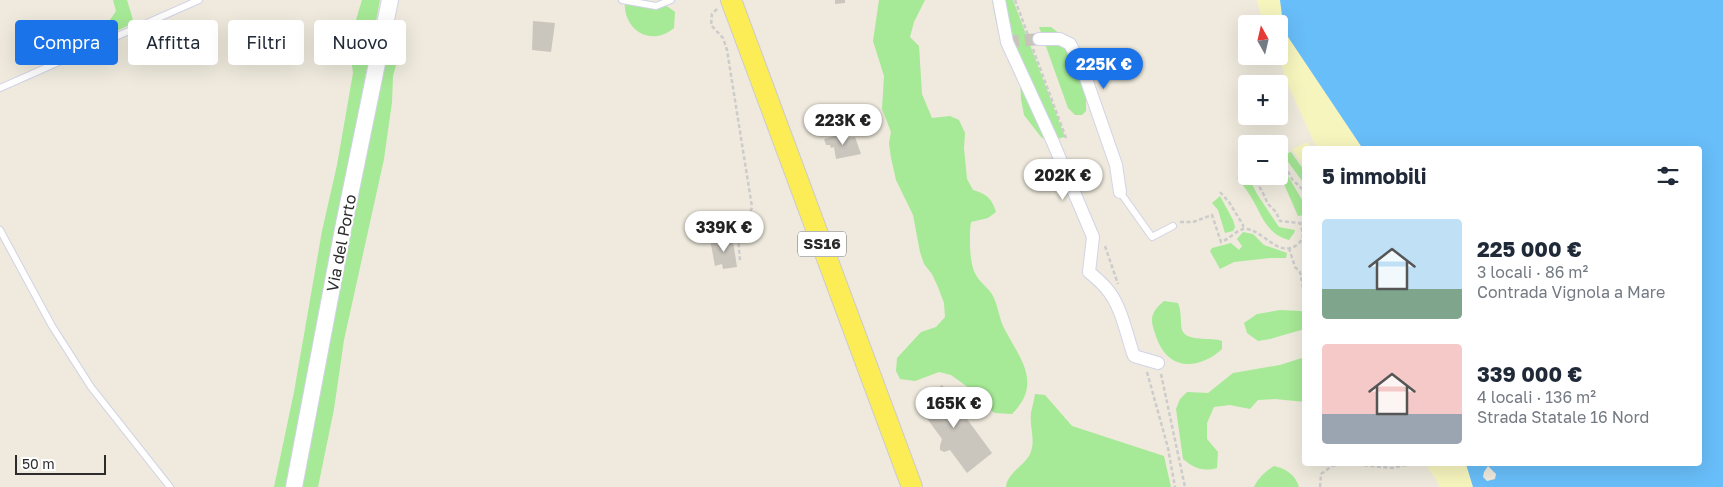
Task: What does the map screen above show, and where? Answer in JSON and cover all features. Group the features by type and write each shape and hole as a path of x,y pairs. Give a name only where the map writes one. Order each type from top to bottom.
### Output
{"main road":[{"name":"SS16","path":"731,0 912,487"}],"street":[{"name":"Via del Porto","path":"294,487 344,224 390,0"},
{"path":"999,0 1007,42 1048,131 1093,237 1089,272 1107,289 1120,310 1126,335 1134,356 1158,363"},
{"path":"1039,39 1060,39 1070,44 1083,70 1116,165 1120,192"}],"lane":[{"path":"0,88 199,0"},
{"path":"622,0 656,6 672,0"},
{"path":"1120,192 1152,237 1176,224"},
{"path":"0,230 52,326 90,387 170,487"}],"path":[{"path":"731,0 716,9 712,14 711,25 723,38 727,50 752,207 738,236 740,261"},
{"path":"1288,171 1292,179 1302,189"},
{"path":"1257,185 1280,221 1300,223 1302,228"},
{"path":"1220,192 1229,202 1243,225 1243,229"},
{"path":"1176,224 1193,222 1212,215 1221,242 1230,239 1243,229 1253,230 1262,234 1272,244 1282,248 1296,246 1302,239"},
{"path":"1289,248 1295,267 1300,272 1302,282"},
{"path":"1158,363 1175,433 1185,487"},
{"path":"1320,487 1321,474 1332,466"},
{"path":"1369,466 1387,468 1399,466"}],"green space":[{"path":"113,0 127,0 133,20 128,20 128,26 118,30 118,20 109,20 116,11"},
{"path":"362,0 380,0 376,20 356,20"},
{"path":"625,0 652,2 670,8 675,12 674,28 665,34 656,36 647,36 639,32 628,19 625,10"},
{"path":"879,0 925,0 914,22 910,37 919,46 922,94 932,118 950,116 959,120 965,133 964,148 967,179 973,190 982,193 993,203 996,212 988,218 971,222 970,249 974,270 993,296 1002,324 1026,371 1026,392 1021,403 1012,414 995,413 982,404 969,388 951,375 939,372 915,381 900,379 896,371 897,358 921,332 936,327 945,317 944,303 932,274 924,264 913,215 896,180 891,158 889,143 891,132 882,109 884,76 873,41"},
{"path":"992,0 1013,0 1065,137 1047,141 1041,137 1024,115 1020,81 1001,37"},
{"path":"1039,27 1051,27 1060,34 1086,96 1086,111 1082,115 1075,115 1068,108"},
{"path":"352,65 367,65 286,487 274,487 294,392 322,231 337,165 353,73"},
{"path":"385,65 396,65 393,76 392,102 384,159 344,340 334,409 318,487 300,487"},
{"path":"1291,152 1302,168 1302,181 1288,162 1288,153"},
{"path":"1288,176 1302,200 1302,215 1298,216 1284,185 1288,185"},
{"path":"1242,185 1252,185 1279,227 1295,230 1289,240 1270,229"},
{"path":"1220,196 1235,227 1233,231 1225,233 1218,210 1212,203"},
{"path":"1243,232 1253,234 1264,245 1287,253 1286,258 1234,262 1220,269 1210,251 1212,248 1231,243 1239,250 1242,246 1237,239"},
{"path":"1164,301 1178,303 1184,334 1194,338 1222,341 1222,349 1204,361 1194,364 1177,362 1169,357 1157,339 1152,322 1154,312"},
{"path":"1280,310 1301,311 1302,330 1258,341 1247,333 1244,323 1257,314"},
{"path":"1302,358 1302,402 1275,399 1258,400 1250,409 1230,405 1214,407 1207,423 1207,439 1218,452 1217,468 1207,470 1198,468 1183,459 1176,409 1180,399 1187,392 1208,393 1233,373 1280,365"},
{"path":"1035,394 1045,395 1072,426 1164,456 1171,487 1006,487 1009,478 1026,460 1031,451 1033,440 1031,413"},
{"path":"1274,466 1290,473 1299,487 1254,487 1262,475"}],"sand":[{"path":"1257,0 1280,0 1282,15 1261,15"},
{"path":"1288,30 1309,68 1361,146 1316,146 1288,85 1288,75 1284,75 1282,65 1288,65"},
{"path":"1308,142 1310,146 1302,146 1302,164 1292,149"},
{"path":"1427,466 1467,466 1473,487 1439,487"}],"water":[{"path":"1280,0 1723,0 1723,487 1473,487 1467,466 1488,466 1702,466 1702,146 1361,146 1288,37 1288,15 1282,15","holes":["1488,466 1496,474 1495,479 1487,481 1483,477"]}],"building":[{"path":"835,0 845,0 845,3 835,4"},
{"path":"533,21 555,23 551,52 532,50"},
{"path":"844,133 845,138 855,137 861,154 836,159 834,147 831,148 830,145 826,145 824,139"},
{"path":"725,237 726,242 733,241 737,267 723,269 722,264 715,266 710,239"},
{"path":"942,385 992,453 967,473 950,450 944,452 940,450 942,439 923,413 919,399 926,397"}],"tunnel":[{"path":"1007,42 1039,39"}]}
